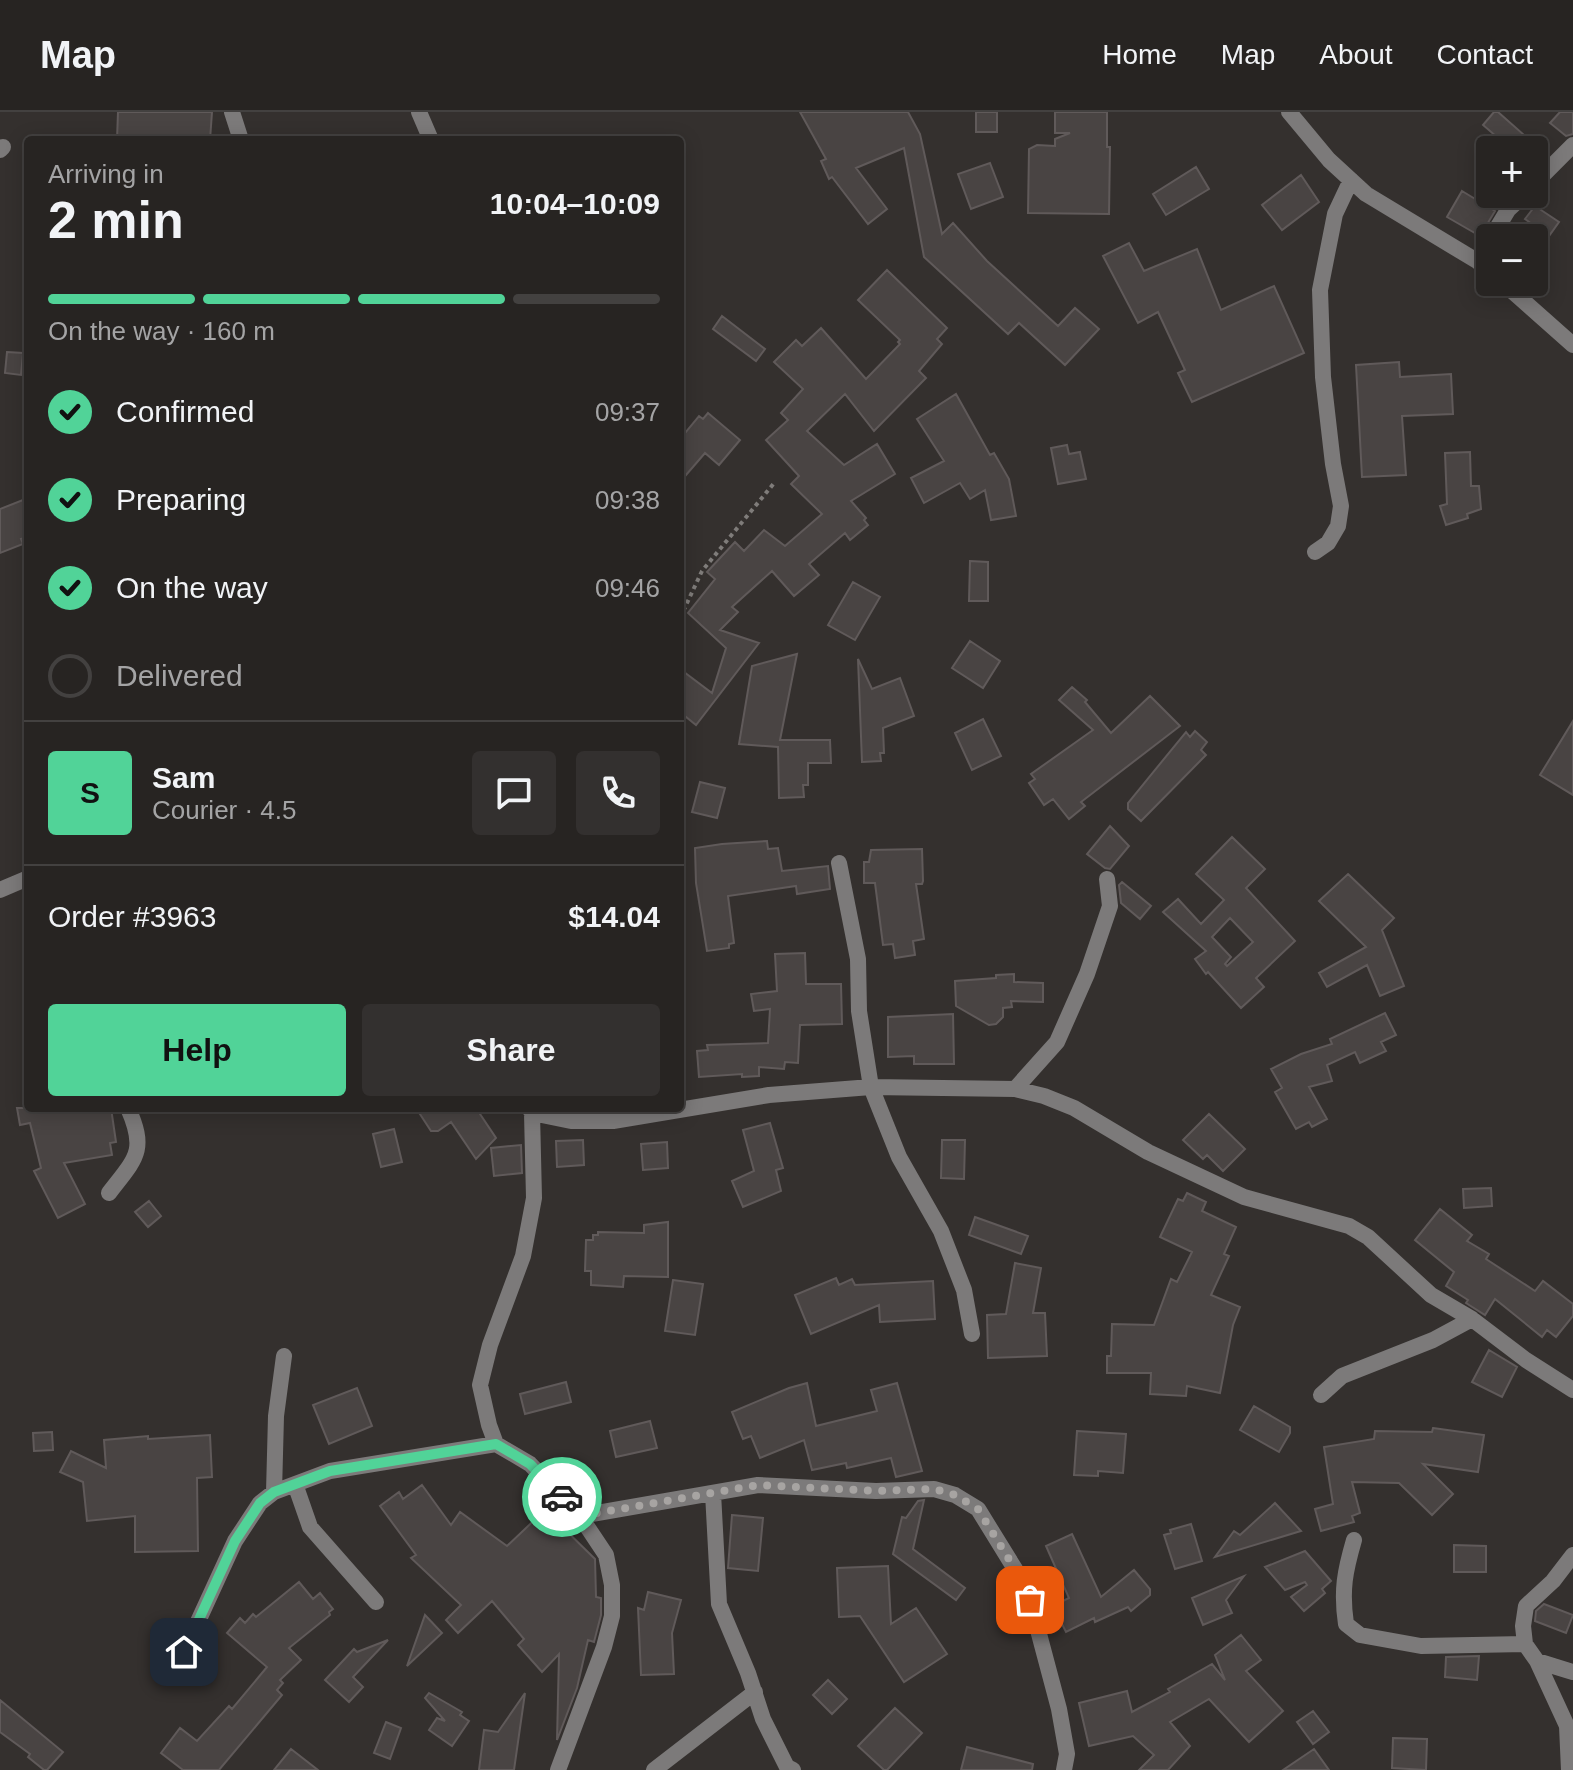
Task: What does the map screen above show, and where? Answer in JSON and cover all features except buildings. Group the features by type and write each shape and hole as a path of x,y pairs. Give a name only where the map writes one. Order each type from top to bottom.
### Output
{"street":[{"path":"232,112 240,136"},
{"path":"419,112 429,136"},
{"path":"1289,112 1329,160 1366,194 1476,261"},
{"path":"1548,170 1573,145"},
{"path":"1315,552 1328,543 1338,526 1341,506 1323,377 1320,290 1335,214 1351,180"},
{"path":"1518,296 1573,345"},
{"path":"839,863 858,959 859,1011 871,1087 899,1157 941,1231 964,1290 972,1334"},
{"path":"1015,1089 1057,1042 1087,974 1110,906 1107,879"},
{"path":"0,890 24,880"},
{"path":"684,1109 769,1095 871,1087 1015,1089 1074,1108 1148,1152 1244,1197 1349,1226 1368,1237 1431,1295 1472,1319 1526,1360 1573,1390"},
{"path":"109,1193 132,1163 139,1146 130,1112"},
{"path":"531,1112 534,1198 523,1256 490,1345 480,1385 496,1444 530,1464 580,1516 606,1555 612,1585 612,1616 604,1647 558,1770"},
{"path":"535,1112 571,1121 613,1121 667,1112"},
{"path":"1321,1395 1342,1376 1433,1340 1472,1319"},
{"path":"274,1492 276,1416 284,1356"},
{"path":"184,1652 235,1541 260,1503 274,1492 330,1471 496,1444"},
{"path":"295,1484 310,1527 376,1602"},
{"path":"580,1516 758,1485 876,1491 934,1489 955,1495 978,1509 1030,1600 1059,1709 1067,1754 1064,1770"},
{"path":"713,1493 719,1604 783,1769"},
{"path":"1354,1540 1343,1578 1342,1602 1346,1624 1360,1635 1421,1646 1525,1644"},
{"path":"1569,1770 1567,1726 1537,1661 1525,1644 1523,1626 1526,1606 1553,1581 1573,1555"},
{"path":"1537,1661 1573,1672"},
{"path":"654,1770 755,1692"}],"path":[{"path":"684,609 702,571 775,482"}],"way so far":[{"path":"562,1497 580,1516 758,1485 876,1491 934,1489 955,1495 978,1509 1030,1600"}],"route":[{"path":"184,1652 235,1541 260,1503 281,1489 330,1471 496,1444 530,1464 562,1497"}]}
